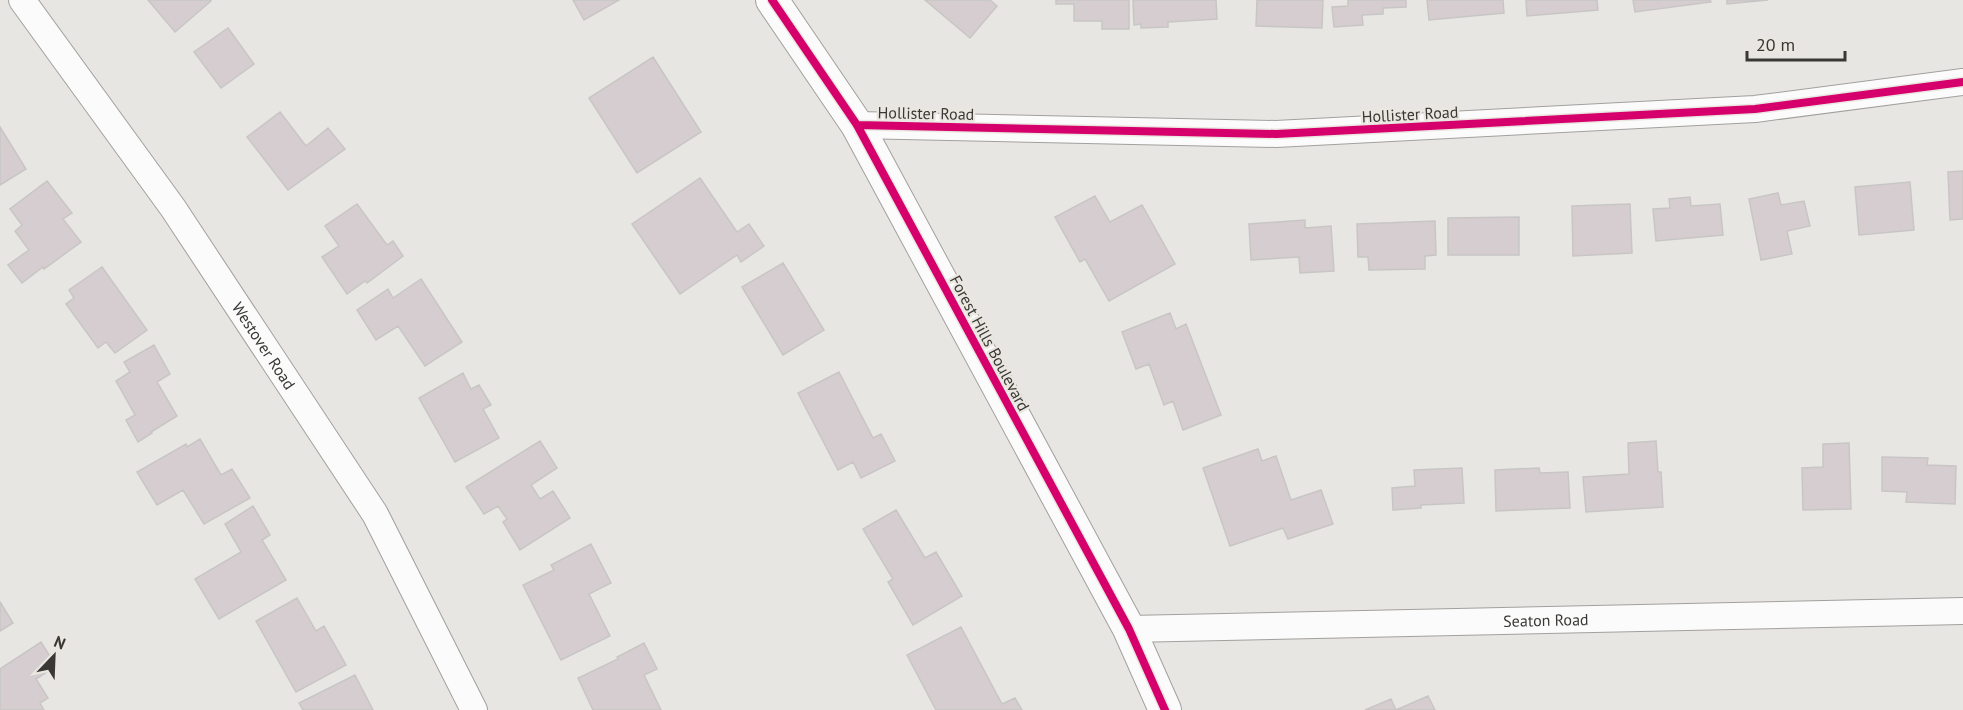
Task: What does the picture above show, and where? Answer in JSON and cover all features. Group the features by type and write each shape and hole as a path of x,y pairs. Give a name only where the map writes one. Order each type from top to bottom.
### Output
{"street":[{"name":"Westover Road","path":"22,0 173,208 375,514 474,710"},
{"name":"Forest Hills Boulevard","path":"772,0 857,125 1130,629 1165,710"},
{"name":"Hollister Road","path":"857,125 1276,134 1755,109 1963,82"},
{"name":"Seaton Road","path":"1130,629 1963,611"}],"building":[{"path":"148,0 210,0 211,1 175,32"},
{"path":"573,0 619,0 584,20"},
{"path":"925,0 990,0 997,6 970,38"},
{"path":"1056,0 1129,0 1129,29 1102,29 1102,21 1074,21 1074,4 1056,4"},
{"path":"1133,0 1216,0 1217,19 1168,22 1168,27 1141,28 1141,24 1134,25"},
{"path":"1257,0 1323,0 1322,28 1256,26"},
{"path":"1348,0 1406,0 1406,7 1383,8 1383,14 1362,15 1363,25 1334,27 1332,7 1348,6"},
{"path":"1427,0 1503,0 1504,13 1429,20"},
{"path":"1526,0 1597,0 1598,10 1527,16"},
{"path":"1633,0 1710,0 1711,2 1635,12"},
{"path":"1727,0 1768,0 1727,4"},
{"path":"228,28 254,64 221,88 194,52"},
{"path":"653,57 701,132 637,173 589,98"},
{"path":"280,112 306,146 328,128 345,149 288,190 247,137"},
{"path":"0,127 26,169 0,185"},
{"path":"1963,171 1963,219 1950,220 1948,172"},
{"path":"700,178 737,232 749,224 764,246 741,262 737,255 680,294 632,224"},
{"path":"47,181 72,213 63,219 81,242 22,283 8,265 29,250 15,231 22,225 10,209"},
{"path":"1910,182 1914,230 1859,235 1855,187"},
{"path":"1778,193 1781,205 1804,201 1810,226 1787,231 1792,254 1761,260 1749,199"},
{"path":"1095,196 1110,222 1142,205 1175,264 1109,301 1085,259 1080,262 1055,217"},
{"path":"1690,197 1691,206 1720,204 1723,235 1656,241 1653,209 1670,208 1669,199"},
{"path":"357,204 387,245 393,241 403,256 367,283 365,281 347,294 322,257 339,246 325,226"},
{"path":"1630,204 1632,253 1573,256 1572,206"},
{"path":"1519,217 1519,255 1448,255 1448,218"},
{"path":"1305,220 1305,228 1331,226 1334,271 1300,273 1299,257 1251,260 1249,224"},
{"path":"1435,221 1436,255 1425,256 1425,269 1369,270 1368,257 1358,257 1357,224"},
{"path":"783,263 824,330 783,355 742,287"},
{"path":"102,267 147,330 115,353 106,342 98,348 66,304 74,298 69,290"},
{"path":"421,279 462,342 425,366 398,326 376,340 357,310 388,289 393,298"},
{"path":"1170,313 1176,329 1186,324 1221,415 1183,430 1173,401 1164,405 1149,364 1136,369 1122,332"},
{"path":"154,345 170,374 157,382 177,416 138,442 126,420 135,415 116,381 130,372 124,362"},
{"path":"839,372 873,438 881,434 895,461 861,478 853,462 838,470 798,393"},
{"path":"463,373 471,389 479,385 491,405 483,409 499,438 455,462 419,398"},
{"path":"200,439 221,475 232,469 250,498 204,524 183,490 157,505 137,472 186,444 187,447"},
{"path":"540,441 557,468 531,485 540,499 553,491 570,518 520,550 503,522 507,519 498,506 484,514 466,487"},
{"path":"1656,441 1663,507 1586,512 1583,477 1629,474 1628,443"},
{"path":"1849,443 1851,509 1803,510 1802,468 1823,467 1823,444"},
{"path":"1258,449 1262,461 1276,456 1291,500 1321,490 1333,524 1288,539 1283,528 1230,546 1203,468"},
{"path":"1882,457 1928,458 1927,465 1956,466 1955,504 1906,502 1907,492 1882,491"},
{"path":"1462,468 1464,503 1421,505 1421,508 1393,510 1392,488 1415,486 1414,470"},
{"path":"1539,468 1540,473 1568,472 1570,508 1496,511 1495,470"},
{"path":"253,506 270,535 262,540 286,580 219,619 195,579 241,552 225,524"},
{"path":"896,510 925,558 936,552 962,596 913,625 888,582 893,579 863,529"},
{"path":"591,544 611,583 589,594 610,636 561,660 523,585 554,570 551,565"},
{"path":"297,598 316,631 324,626 346,665 296,692 256,621"},
{"path":"0,602 13,623 0,631"},
{"path":"961,627 1002,704 1015,698 1022,710 936,710 907,655"},
{"path":"41,642 56,666 36,679 48,698 40,703 44,710 0,710 0,669"},
{"path":"644,643 657,669 644,675 661,710 593,710 578,678 618,659 617,657"},
{"path":"355,675 373,710 303,710 299,703"},
{"path":"1428,696 1435,710 1396,710"},
{"path":"1391,699 1396,710 1365,710"}],"cycle path":[{"path":"772,0 857,125 1129,629 1165,710"},
{"path":"857,125 1276,134 1755,109 1963,82"}]}
